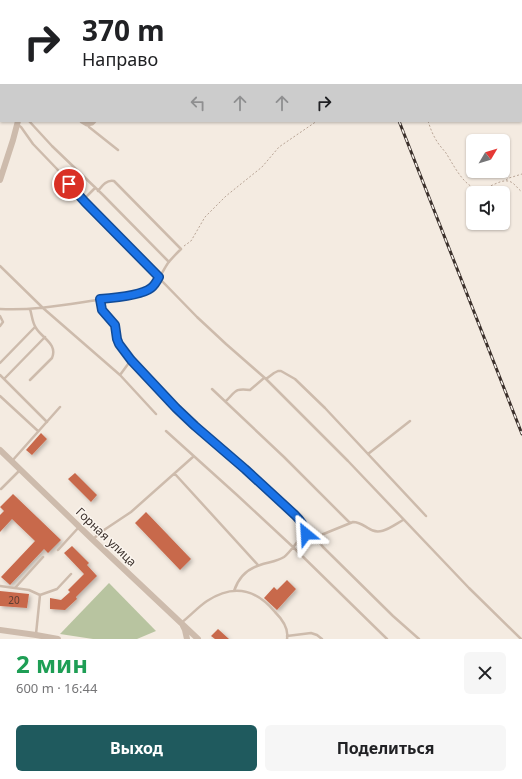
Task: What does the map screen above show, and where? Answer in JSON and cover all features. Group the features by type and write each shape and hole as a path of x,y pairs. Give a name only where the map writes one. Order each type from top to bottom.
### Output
{"street":[{"path":"84,122 87,124 93,122"},
{"path":"0,180 17,123"},
{"name":"Горная улица","path":"0,450 198,639"},
{"path":"181,623 185,630 187,639"},
{"path":"0,630 36,637 58,639"}],"lane":[{"path":"30,122 52,146 169,262"},
{"path":"17,123 83,200 220,338 265,379 348,461 469,588 521,639"},
{"path":"87,124 118,150"},
{"path":"0,309 43,308 130,295 144,291 153,286 169,262 181,249 111,180 107,181 83,200"},
{"path":"0,266 43,308 120,375 156,414"},
{"path":"100,299 102,310 115,325 119,344 131,360 195,426 295,515 301,522 306,534"},
{"path":"30,309 35,327 51,344 53,354 52,358 30,380"},
{"path":"0,316 3,322 0,326"},
{"path":"0,363 35,327"},
{"path":"4,379 45,337"},
{"path":"120,375 131,360"},
{"path":"226,401 237,390 250,390 278,371 294,379 325,408 426,516"},
{"path":"0,375 46,422"},
{"path":"212,389 284,457 350,523"},
{"path":"0,396 38,431"},
{"path":"11,461 60,407"},
{"path":"368,454 410,421"},
{"path":"166,431 238,495 388,639"},
{"path":"92,539 132,512 194,456"},
{"path":"0,489 20,469"},
{"path":"175,474 258,565"},
{"path":"234,591 237,583 246,573 258,565 275,562 280,559 289,553 306,534 316,536 321,535 350,523 357,522 374,532 379,532 403,520"},
{"path":"58,550 80,527"},
{"path":"316,536 323,547 393,616 419,639"},
{"path":"15,588 43,558"},
{"path":"0,586 29,590 40,595 57,589 70,574"},
{"path":"181,623 206,602 222,594 242,591 251,593 261,598 275,612 286,626 287,637 311,633 322,639"},
{"path":"36,637 40,595"}],"path":[{"path":"181,249 191,241 205,217 226,196 262,167 279,147 316,122"},
{"path":"428,122 435,139 456,169 470,185 475,188 486,189 509,178 522,174"},
{"path":"505,181 510,181 522,192"}],"green space":[{"path":"109,583 156,631 137,639 93,639 60,634"}],"building":[{"path":"41,433 47,439 32,455 26,450"},
{"path":"75,473 97,495 91,502 68,479"},
{"path":"13,494 61,540 48,553 44,549 10,585 1,577 35,541 12,519 0,532 0,515 4,511 0,507"},
{"path":"146,512 191,559 180,570 135,523"},
{"path":"72,546 89,563 87,565 97,576 65,610 50,609 50,598 61,600 70,592 68,590 84,574 64,553"},
{"path":"287,580 296,589 277,610 264,598 274,587 277,590"},
{"path":"0,591 29,594 27,608 0,606"},
{"path":"218,629 229,639 215,639 211,636"}],"railway":[{"path":"399,122 522,434"}],"route":[{"path":"69,184 159,277 153,286 144,291 130,295 100,299 102,310 115,325 119,344 131,360 176,408 295,515 301,522 306,534"}]}
